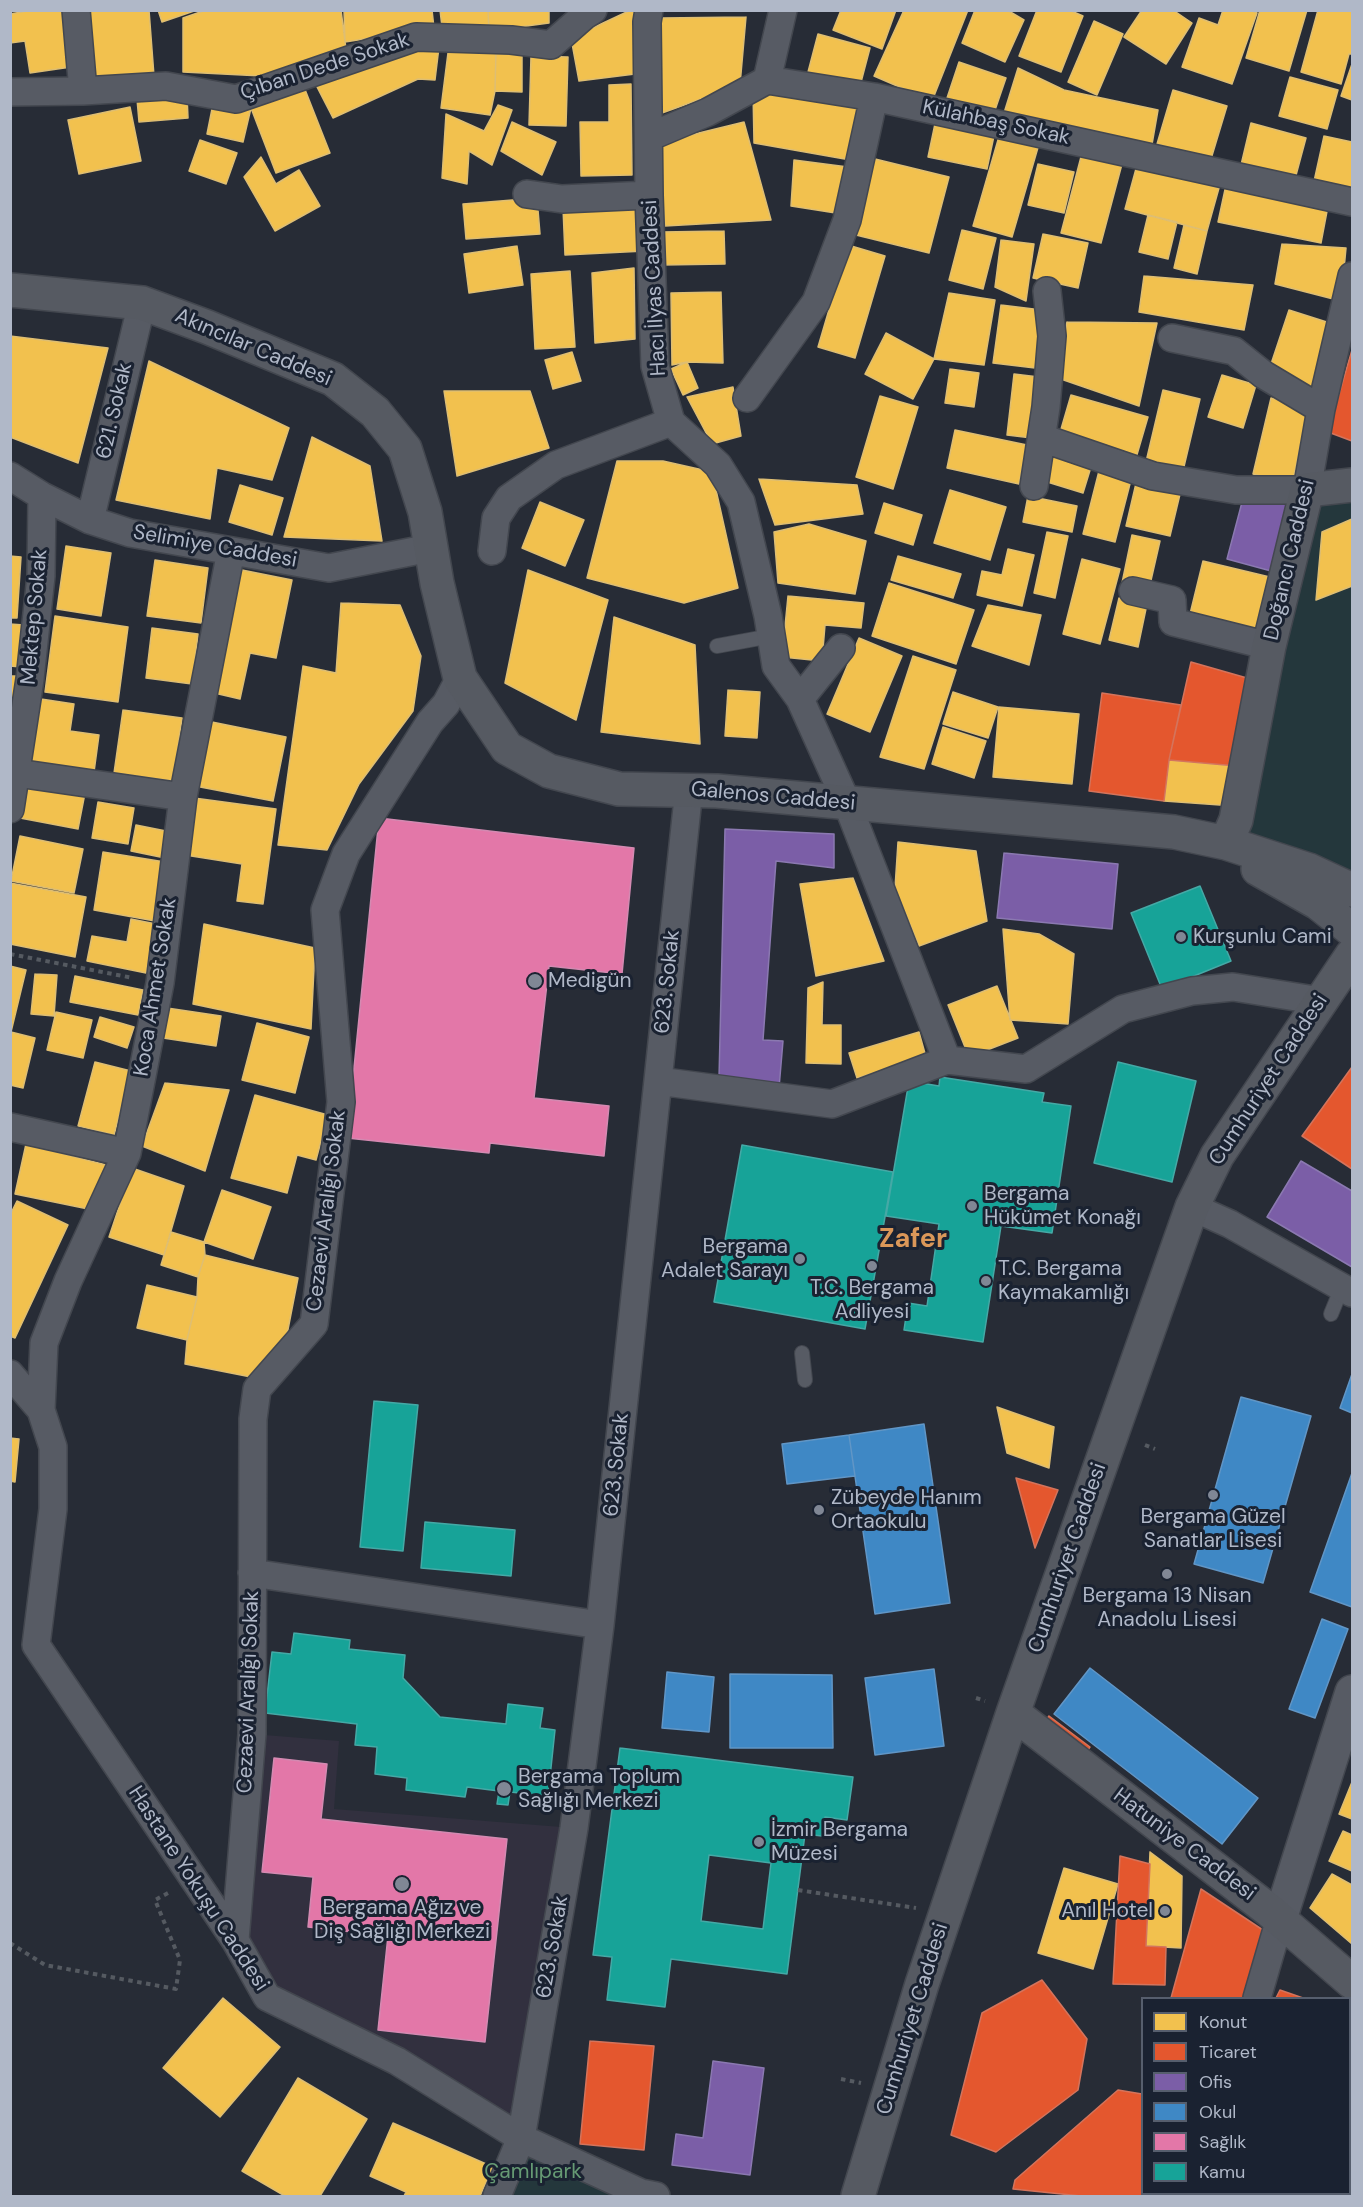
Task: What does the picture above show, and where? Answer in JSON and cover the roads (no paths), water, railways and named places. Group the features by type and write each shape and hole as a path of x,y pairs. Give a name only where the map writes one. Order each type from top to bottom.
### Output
{"main road":[{"name":"Akıncılar Caddesi","path":"10,290 142,303 333,379 375,412 405,449 425,512 437,583"},
{"path":"1307,490 1353,485"},
{"name":"Doğancı Caddesi","path":"1226,843 1236,820 1269,646 1307,490"},
{"name":"Galenos Caddesi","path":"437,583 460,678 507,748 549,771 619,789 689,789 1174,832 1226,843 1309,870 1353,890"},
{"name":"Galenos Caddesi","path":"1226,843 1253,866 1318,903 1353,930"},
{"name":"Cumhuriyet Caddesi","path":"858,2196 922,1984 1013,1713 1192,1207 1216,1156 1341,981"},
{"name":"Hatuniye Caddesi","path":"1013,1713 1280,1919 1353,1982"}],"street":[{"path":"76,10 83,92"},
{"name":"Çıban Dede Sokak","path":"10,92 83,92 166,86 236,99 416,37 511,40 551,45 593,10"},
{"name":"Hacı İlyas Caddesi","path":"649,10 647,22 649,195 655,366 671,422"},
{"path":"649,137 708,112 767,80 783,10"},
{"name":"Külahbaş Sokak","path":"767,80 874,97 1353,202"},
{"path":"747,398 816,302 847,220 874,97"},
{"path":"526,194 562,199 649,195"},
{"name":"Doğancı Caddesi","path":"1307,490 1321,409 1353,276"},
{"path":"1034,486 1042,438 1053,336 1047,291"},
{"name":"621. Sokak","path":"90,520 142,303"},
{"path":"1172,338 1234,351 1264,375 1321,409"},
{"path":"492,551 496,518 509,498 556,465 671,422 718,465 741,502 776,666 800,699 848,803 947,1060"},
{"path":"1042,438 1153,476 1236,490 1307,490"},
{"name":"Selimiye Caddesi","path":"10,476 42,496 90,520 130,533 329,568 430,548"},
{"name":"Mektep Sokak","path":"10,809 42,576 42,496"},
{"name":"Koca Ahmet Sokak","path":"42,1410 44,1343 68,1281 127,1153 160,983 183,797 231,551"},
{"path":"1134,591 1172,600 1173,622 1269,646"},
{"path":"800,699 841,648"},
{"name":"Cezaevi Aralığı Sokak","path":"235,1940 252,1734 253,1419 257,1389 314,1324 341,1102 325,910 346,854 430,722 446,704 460,678"},
{"path":"14,773 183,797"},
{"name":"623. Sokak","path":"497,2196 521,2138 574,1828 600,1625 689,789"},
{"path":"658,1081 832,1104 947,1060 1026,1069 1123,1009 1192,991 1341,981"},
{"path":"10,1127 127,1153"},
{"path":"1192,1207 1230,1224 1347,1290"},
{"path":"10,1374 42,1410"},
{"name":"Hastane Yokuşu Caddesi","path":"42,1410 53,1447 53,1509 36,1645 235,1940 267,1997 397,2061 521,2138 640,2193 656,2196"},
{"path":"252,1573 600,1625"},
{"path":"1257,1997 1353,1692"}],"lane":[{"path":"717,646 771,636"},
{"path":"1331,1314 1347,1290"},
{"path":"802,1353 805,1380"}],"place":[{"name":"Kurşunlu Cami","path":"1181,937"},
{"name":"Medigün","path":"535,981"},
{"name":"Bergama Hükümet Konağı","path":"972,1206"},
{"name":"Bergama Adalet Sarayı","path":"800,1259"},
{"name":"T.C. Bergama Adliyesi","path":"872,1266"},
{"name":"T.C. Bergama Kaymakamlığı","path":"986,1281"},
{"name":"Bergama Güzel Sanatlar Lisesi","path":"1213,1495"},
{"name":"Zübeyde Hanım Ortaokulu","path":"819,1510"},
{"name":"Bergama 13 Nisan Anadolu Lisesi","path":"1167,1574"},
{"name":"Bergama Toplum Sağlığı Merkezi","path":"504,1789"},
{"name":"İzmir Bergama Müzesi","path":"759,1842"},
{"name":"Bergama Ağız ve Diş Sağlığı Merkezi","path":"402,1884"},
{"name":"Anıl Hotel","path":"1165,1911"}],"district":[{"name":"Zafer","path":"913,1240"}],"park label":[{"name":"Çamlıpark","path":"533,2172"}]}
